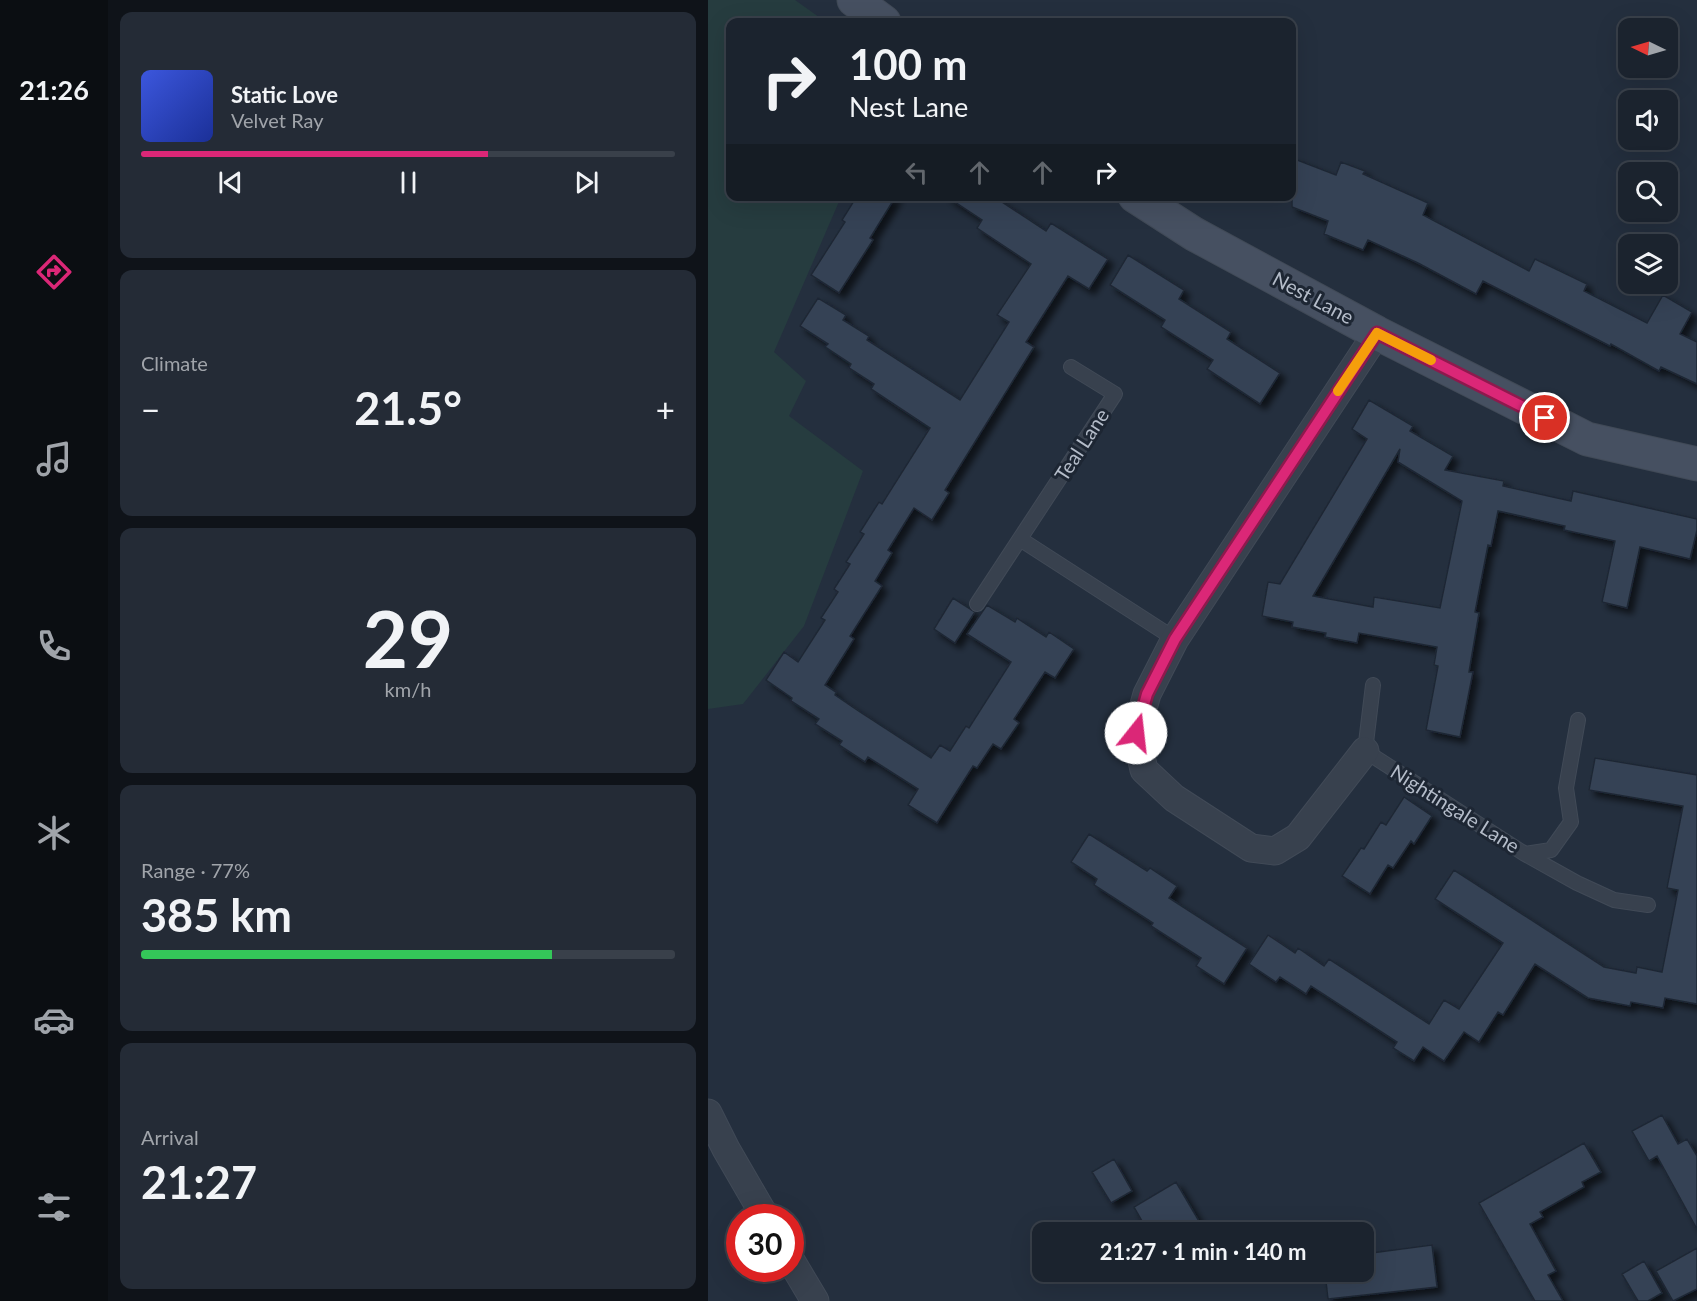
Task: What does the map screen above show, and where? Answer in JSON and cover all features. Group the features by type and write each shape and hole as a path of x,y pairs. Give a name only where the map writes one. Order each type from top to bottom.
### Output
{"street":[{"path":"854,0 879,18"},
{"name":"Nest Lane","path":"1143,201 1194,234 1377,333 1587,439 1697,464"},
{"path":"1365,751 1298,837 1275,852 1251,848 1174,798 1144,770 1136,733 1147,694 1175,639 1377,333"},
{"path":"708,1113 758,1204"},
{"path":"804,1282 815,1301"}],"lane":[{"name":"Teal Lane","path":"977,604 1116,394 1071,367"},
{"path":"1020,539 1175,639"},
{"path":"1365,751 1372,685"},
{"name":"Nightingale Lane","path":"1365,751 1525,854 1551,850 1571,822 1566,788 1578,720"},
{"path":"1525,854 1577,883 1614,900 1648,906"}],"green space":[{"path":"708,0 795,0 820,18 726,18 726,201 839,201 774,352 806,381 789,416 863,471 804,626 743,704 708,709"}],"building":[{"path":"1296,160 1336,175 1341,162 1365,171 1363,174 1428,203 1423,215 1529,271 1535,259 1587,284 1584,291 1647,323 1663,295 1692,312 1680,334 1697,342 1697,384 1661,367 1659,371 1611,344 1610,346 1483,281 1476,294 1368,240 1363,250 1324,234 1328,221 1292,207 1292,201 1296,201"},
{"path":"854,201 893,201 870,238 873,240 839,293 811,275 845,222 842,220"},
{"path":"954,201 1001,201 1046,231 1051,223 1108,259 1089,289 1068,276 1026,342 1034,347 945,490 949,493 932,520 914,508 888,550 892,553 875,581 882,586 850,636 854,639 825,685 836,692 835,695 931,758 940,745 950,751 966,726 969,728 1011,662 967,634 987,605 1015,622 1017,618 1046,637 1049,632 1074,649 1055,678 1045,672 1014,719 1019,723 1001,749 993,744 977,768 973,766 937,823 908,805 918,789 868,757 865,762 839,745 842,741 815,724 819,719 791,701 792,698 766,680 784,652 798,662 825,620 821,618 838,592 834,589 850,564 846,562 864,534 860,532 879,502 882,504 930,428 871,389 874,384 849,368 851,364 825,347 828,344 800,326 818,298 846,315 843,320 869,336 867,340 960,400 1009,322 997,315 1031,264 977,228 982,220"},
{"path":"1128,255 1184,290 1179,299 1231,332 1227,339 1280,373 1260,404 1207,369 1213,360 1161,327 1165,320 1110,285"},
{"path":"1369,400 1413,426 1410,431 1453,456 1445,470 1504,481 1503,486 1571,501 1573,491 1697,519 1697,530 1690,559 1640,547 1627,608 1602,602 1615,541 1564,530 1565,526 1498,511 1491,546 1488,545 1475,612 1479,613 1469,672 1473,672 1460,737 1426,730 1438,666 1434,665 1437,647 1359,633 1357,643 1325,637 1326,633 1292,627 1293,622 1262,616 1268,582 1280,584 1367,439 1352,429","holes":["1400,449 1398,462 1462,501 1440,608 1374,597 1373,607 1313,596"]},
{"path":"953,598 975,612 955,643 934,629"},
{"path":"1595,758 1697,775 1697,1004 1665,998 1663,1008 1631,1002 1630,1006 1588,998 1535,964 1503,1015 1498,1012 1479,1042 1464,1032 1444,1061 1423,1047 1414,1061 1393,1048 1397,1042 1311,986 1306,994 1280,977 1276,982 1249,964 1268,935 1295,953 1298,948 1324,966 1329,959 1429,1024 1444,1000 1459,1009 1503,943 1435,899 1454,870 1604,967 1636,973 1637,967 1662,972 1678,890 1667,888 1683,806 1589,790"},
{"path":"1404,797 1432,816 1414,844 1411,841 1393,868 1388,865 1370,894 1342,876 1361,848 1364,849 1381,822 1386,825"},
{"path":"1089,834 1147,871 1150,868 1177,886 1169,898 1247,948 1224,984 1196,966 1201,958 1151,926 1153,923 1094,885 1097,879 1071,862"},
{"path":"1662,1115 1678,1144 1687,1139 1697,1156 1697,1229 1657,1156 1649,1161 1632,1131"},
{"path":"1584,1143 1601,1172 1582,1182 1584,1187 1540,1212 1543,1217 1530,1224 1556,1271 1548,1275 1563,1301 1535,1301 1479,1203"},
{"path":"1114,1159 1132,1191 1111,1203 1092,1172"},
{"path":"1176,1182 1200,1222 1143,1222 1134,1207"},
{"path":"1432,1245 1437,1287 1328,1299 1326,1282 1374,1282 1374,1253"},
{"path":"1697,1248 1697,1289 1673,1301 1656,1271"},
{"path":"1644,1261 1662,1293 1648,1301 1638,1301 1622,1274"}],"slow traffic":[{"path":"1338,391 1377,333 1431,360"}],"route":[{"path":"1136,733 1147,694 1175,639 1377,333 1545,418"}]}
